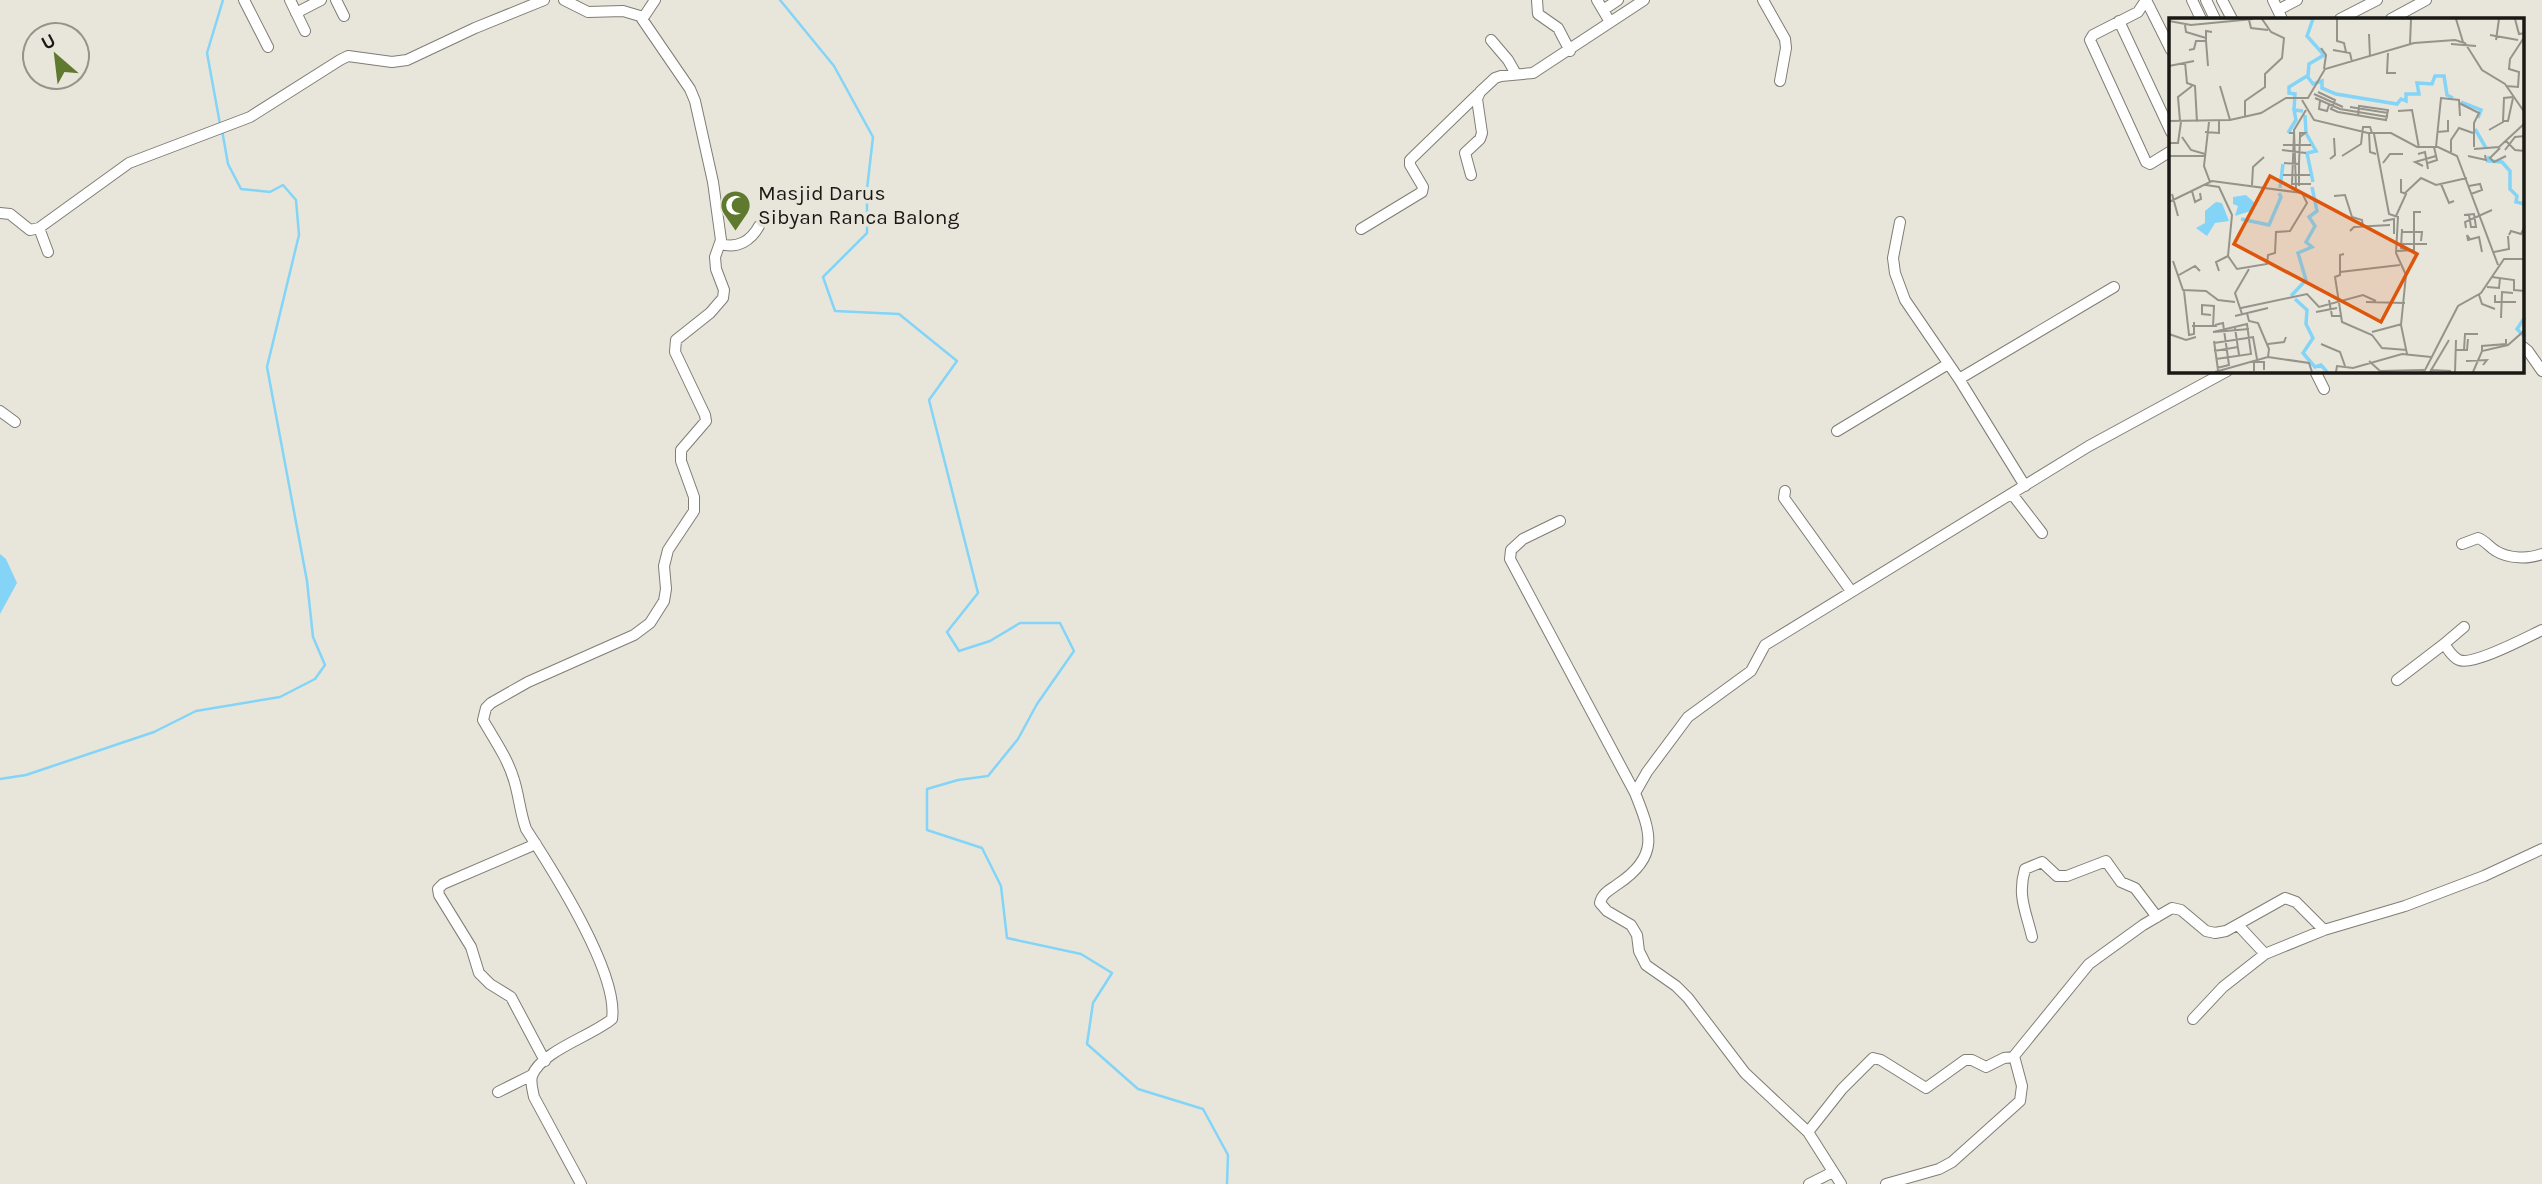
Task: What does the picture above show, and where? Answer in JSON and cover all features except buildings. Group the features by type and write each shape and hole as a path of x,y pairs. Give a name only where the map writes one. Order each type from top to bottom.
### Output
{"street":[{"path":"244,0 268,47"},
{"path":"290,0 305,31"},
{"path":"296,13 321,0"},
{"path":"336,0 344,16"},
{"path":"0,213 10,214 30,230 39,228 129,163 250,117 329,65 348,56 392,62 407,60 544,0"},
{"path":"498,1092 532,1075 545,1060 606,1024 612,1019 614,1010 602,963 520,813 514,780 483,714 491,703 528,682 643,631 658,612 666,589 664,566 668,550 694,511 694,497 681,461 681,450 706,421 674,346 676,340 710,313 723,298 723,283 716,269 715,257 720,244 713,182 690,89 643,18 623,11 588,12 564,0"},
{"path":"643,18 655,0"},
{"path":"1537,0 1538,14 1558,28 1570,51"},
{"path":"1597,0 1610,22"},
{"path":"1604,10 1618,0"},
{"path":"1361,229 1422,192 1423,187 1410,165 1410,160 1495,78 1533,74 1644,0"},
{"path":"1763,0 1785,39 1780,81"},
{"path":"2169,46 2146,0 2138,12 2093,35 2090,40 2146,162 2150,164 2169,153"},
{"path":"2192,0 2199,16"},
{"path":"2221,0 2231,18"},
{"path":"2277,10 2297,0"},
{"path":"2342,18 2377,0"},
{"path":"2393,18 2426,0"},
{"path":"2199,16 2208,3"},
{"path":"2119,21 2169,128"},
{"path":"1491,40 1516,74"},
{"path":"1471,175 1465,153 1480,139 1481,128 1476,103 1480,92"},
{"path":"1900,222 1893,258 1895,273 1905,300 1959,379 2025,486"},
{"path":"720,244 727,246 745,242 760,226"},
{"path":"39,228 48,253"},
{"path":"1959,379 2114,287"},
{"path":"2524,348 2542,371"},
{"path":"1838,431 1948,364"},
{"path":"1635,793 1647,772 1692,712 1751,671 1765,645 2090,446 2223,373"},
{"path":"2316,373 2324,389"},
{"path":"0,411 15,422"},
{"path":"1785,491 1784,498 1851,591"},
{"path":"2012,494 2042,533"},
{"path":"1560,521 1523,539 1511,550 1510,559 1635,793 1648,827 1648,849 1637,867 1623,881 1602,895 1600,903 1607,911 1631,925 1637,935 1639,951 1646,965 1676,986 1745,1073 1808,1132 1841,1184"},
{"path":"2462,544 2478,538 2496,551 2507,555 2528,558 2542,554"},
{"path":"2398,680 2465,627"},
{"path":"2444,644 2455,658 2466,661 2503,649 2542,630"},
{"path":"536,844 443,884 438,889 471,947 479,973 490,984 511,997 545,1060"},
{"path":"2193,1019 2223,987 2264,954 2324,930 2405,906 2484,876 2542,849"},
{"path":"2032,936 2021,900 2021,889 2025,869 2042,862 2057,876 2067,876 2106,861 2121,882 2135,888 2157,917"},
{"path":"1808,1132 1842,1089 1873,1058 1881,1060 1927,1088 1965,1060 1972,1060 1986,1067 2004,1058 2014,1057 2088,964 2109,947 2172,908 2181,910 2206,931 2215,933 2226,932 2285,898 2296,902 2324,930"},
{"path":"2238,925 2264,954"},
{"path":"1886,1184 1939,1169 1952,1162 2020,1101 2022,1086 2014,1057"},
{"path":"532,1075 534,1097 581,1184"},
{"path":"1809,1184 1833,1172"}],"water":[{"path":"0,554 6,559 17,583 0,614"}],"waterway":[{"path":"220,124 207,53 223,0"},
{"path":"780,0 834,66 873,137 867,189 867,233 823,277 835,311 899,314 957,361 929,400 978,593 947,632 959,651 990,641 1020,623 1060,623 1074,651 1037,704 1018,739 988,776 958,780 927,789 927,830 982,848 1001,886 1007,938 1081,954 1112,973 1093,1003 1087,1044 1138,1089 1203,1109 1228,1155 1227,1184"},
{"path":"0,779 26,775 154,732 196,711 280,697 315,679 325,665 313,637 307,581 267,367 299,235 296,200 283,185 270,192 241,189 228,164 222,130"}],"place":[{"name":"Masjid Darus Sibyan Ranca Balong","path":"735,232"}]}
